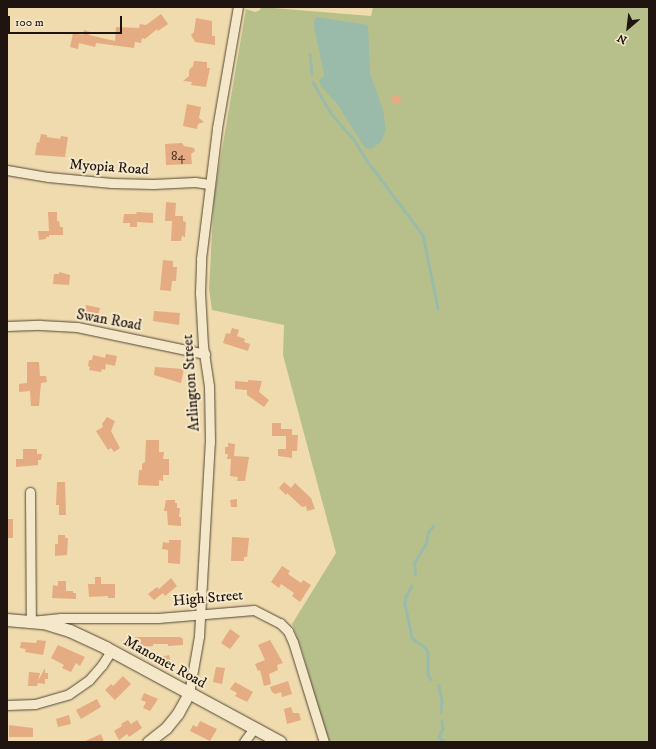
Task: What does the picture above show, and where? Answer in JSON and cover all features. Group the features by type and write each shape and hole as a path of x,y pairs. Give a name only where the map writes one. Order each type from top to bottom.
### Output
{"main road":[{"name":"High Street","path":"7,620 31,621"},
{"name":"Manomet Road","path":"31,621 44,623 70,631 111,651 280,742"}],"street":[{"name":"Arlington Street","path":"148,742 166,728 178,713 189,693 199,636 210,437 209,386 204,354 200,293 202,259 209,184 217,128 238,7"},
{"name":"Myopia Road","path":"7,170 48,177 112,183 153,184 195,182 209,184"},
{"name":"Swan Road","path":"7,326 40,325 77,327 204,354"},
{"path":"30,492 31,621"},
{"name":"High Street","path":"31,621 61,618 158,618 254,610 280,623 288,631 294,642 317,724 324,742"},
{"path":"7,706 36,704 69,694 89,680 102,665 111,651"},
{"path":"244,742 254,728"}],"green space":[{"path":"261,7 371,16 373,7 649,7 649,742 330,742 321,719 302,650 292,624 336,553 283,355 284,325 212,310 209,289 214,196 246,9 255,12 260,10"}],"shaded area":[{"path":"316,17 368,25 370,73 383,110 386,130 381,142 371,149 365,148 338,105 321,86 319,80 324,74 314,27 314,20"}],"building":[{"path":"161,14 168,24 158,31 157,29 145,39 142,38 141,43 135,42 134,48 96,43 95,47 79,43 78,49 70,47 73,33 83,35 84,30 90,32 89,35 115,41 116,27 139,28 140,24 146,25"},
{"path":"196,18 212,21 212,36 215,36 215,45 195,42 191,35 194,32"},
{"path":"194,61 207,62 207,68 210,68 206,87 191,85 192,82 183,81 189,76 189,70 193,66"},
{"path":"398,94 402,102 394,105 391,97"},
{"path":"187,104 201,107 199,118 204,122 198,124 197,129 183,126"},
{"path":"41,134 47,135 47,137 60,139 61,136 68,137 65,157 35,155 37,142 39,143"},
{"path":"182,143 184,146 194,148 195,151 191,154 192,164 166,165 165,144"},
{"path":"166,202 176,203 175,216 183,216 183,221 186,222 185,237 182,236 181,241 171,241 172,221 165,221"},
{"path":"48,212 57,212 57,221 59,221 60,227 63,227 63,235 49,235 46,239 39,240 38,231 49,231"},
{"path":"136,212 153,213 153,223 137,222 137,227 130,227 130,223 123,223 124,214 137,214"},
{"path":"163,260 173,261 173,267 177,267 176,281 172,281 171,291 160,290"},
{"path":"59,272 70,275 69,285 53,284 54,274 59,274"},
{"path":"86,305 100,308 98,316 84,315"},
{"path":"154,311 180,313 179,325 153,321"},
{"path":"232,328 239,330 237,336 245,339 244,342 250,344 248,351 223,343 226,333 230,334"},
{"path":"106,354 117,356 115,366 106,364 105,370 102,369 101,372 89,370 89,360 92,360 93,355 105,358"},
{"path":"27,362 39,362 40,376 46,376 47,382 41,383 39,406 31,406 30,391 19,392 19,384 27,383"},
{"path":"155,367 184,369 181,383 154,375"},
{"path":"248,380 262,381 259,392 269,400 264,407 247,395 247,390 235,389 235,381 248,382"},
{"path":"107,417 115,421 111,431 120,448 114,452 111,448 108,450 96,431 103,427 102,424"},
{"path":"272,423 281,423 281,429 292,429 292,435 298,435 297,451 292,451 292,458 278,456 278,449 286,449 286,436 272,436"},
{"path":"146,440 159,440 159,452 164,452 163,459 169,459 169,475 163,475 163,481 159,480 159,486 138,485 139,470 142,470 142,464 145,462"},
{"path":"228,443 235,444 234,456 249,457 245,481 237,481 238,477 230,476 231,459 227,459 228,454 225,454 225,447 228,447"},
{"path":"23,449 37,449 37,454 42,454 41,460 38,460 38,465 16,467 16,459 23,459"},
{"path":"57,482 65,482 66,515 59,515 59,505 56,505"},
{"path":"284,482 291,488 295,483 311,498 315,509 307,511 306,506 302,507 287,493 286,495 279,488"},
{"path":"237,499 237,507 231,507 230,500"},
{"path":"166,500 175,500 175,503 177,503 177,508 180,508 179,517 181,517 181,526 168,525 167,511 164,511"},
{"path":"7,519 13,519 13,538 7,538"},
{"path":"58,535 65,535 65,538 68,538 67,555 55,556 55,544 58,544"},
{"path":"232,537 249,538 247,557 244,557 244,561 231,561"},
{"path":"169,540 181,540 180,564 168,563 168,550 162,549 163,542 169,543"},
{"path":"282,566 290,571 288,574 301,583 303,580 311,585 300,602 292,596 294,593 281,584 279,588 271,582"},
{"path":"95,577 101,577 101,584 115,584 115,598 108,598 108,596 89,597 88,584 95,584"},
{"path":"171,578 177,586 165,596 163,593 154,600 148,594 157,587 159,589"},
{"path":"58,581 66,581 66,591 73,591 73,593 76,593 76,599 52,598 53,585 58,586"},
{"path":"230,629 240,636 230,649 221,643"},
{"path":"135,637 180,637 183,639 183,645 168,646 168,644 153,644 153,646 141,647 141,645 135,645"},
{"path":"37,640 46,641 43,655 25,652 26,649 20,648 21,642 36,643"},
{"path":"270,640 283,663 277,665 278,670 269,674 271,684 264,686 260,670 258,671 255,664 265,660 258,645"},
{"path":"58,645 85,657 80,666 76,663 71,672 62,668 64,665 51,658"},
{"path":"169,655 171,664 164,666 161,657"},
{"path":"216,667 225,668 222,684 213,682"},
{"path":"45,668 45,673 48,673 48,679 45,679 45,684 38,683 37,686 28,686 29,672 40,673 38,681"},
{"path":"123,676 131,684 115,700 105,690 111,684 113,686"},
{"path":"288,681 292,694 282,697 281,692 275,694 272,692 270,687"},
{"path":"235,682 253,692 247,702 235,696 237,693 230,689"},
{"path":"144,693 158,699 150,711 143,708 146,702 141,700"},
{"path":"97,699 101,707 81,719 76,710"},
{"path":"291,707 293,713 299,713 301,720 287,724 284,709"},
{"path":"69,715 71,724 58,727 56,719"},
{"path":"128,720 131,724 137,720 142,728 129,737 127,734 119,740 114,731"},
{"path":"200,721 217,729 210,741 190,731 193,725 197,727"},
{"path":"9,725 33,728 33,737 9,737"},
{"path":"101,734 104,742 83,742"}],"waterway":[{"path":"310,54 312,74"},
{"path":"313,82 330,112 353,138 368,162 423,235 438,308"},
{"path":"415,575 414,563 426,543 428,532 433,526"},
{"path":"412,586 406,597 405,604 412,638 426,648 428,653 428,675 431,679"},
{"path":"439,685 442,702 441,712"},
{"path":"442,721 443,729 439,737 445,742"}]}
